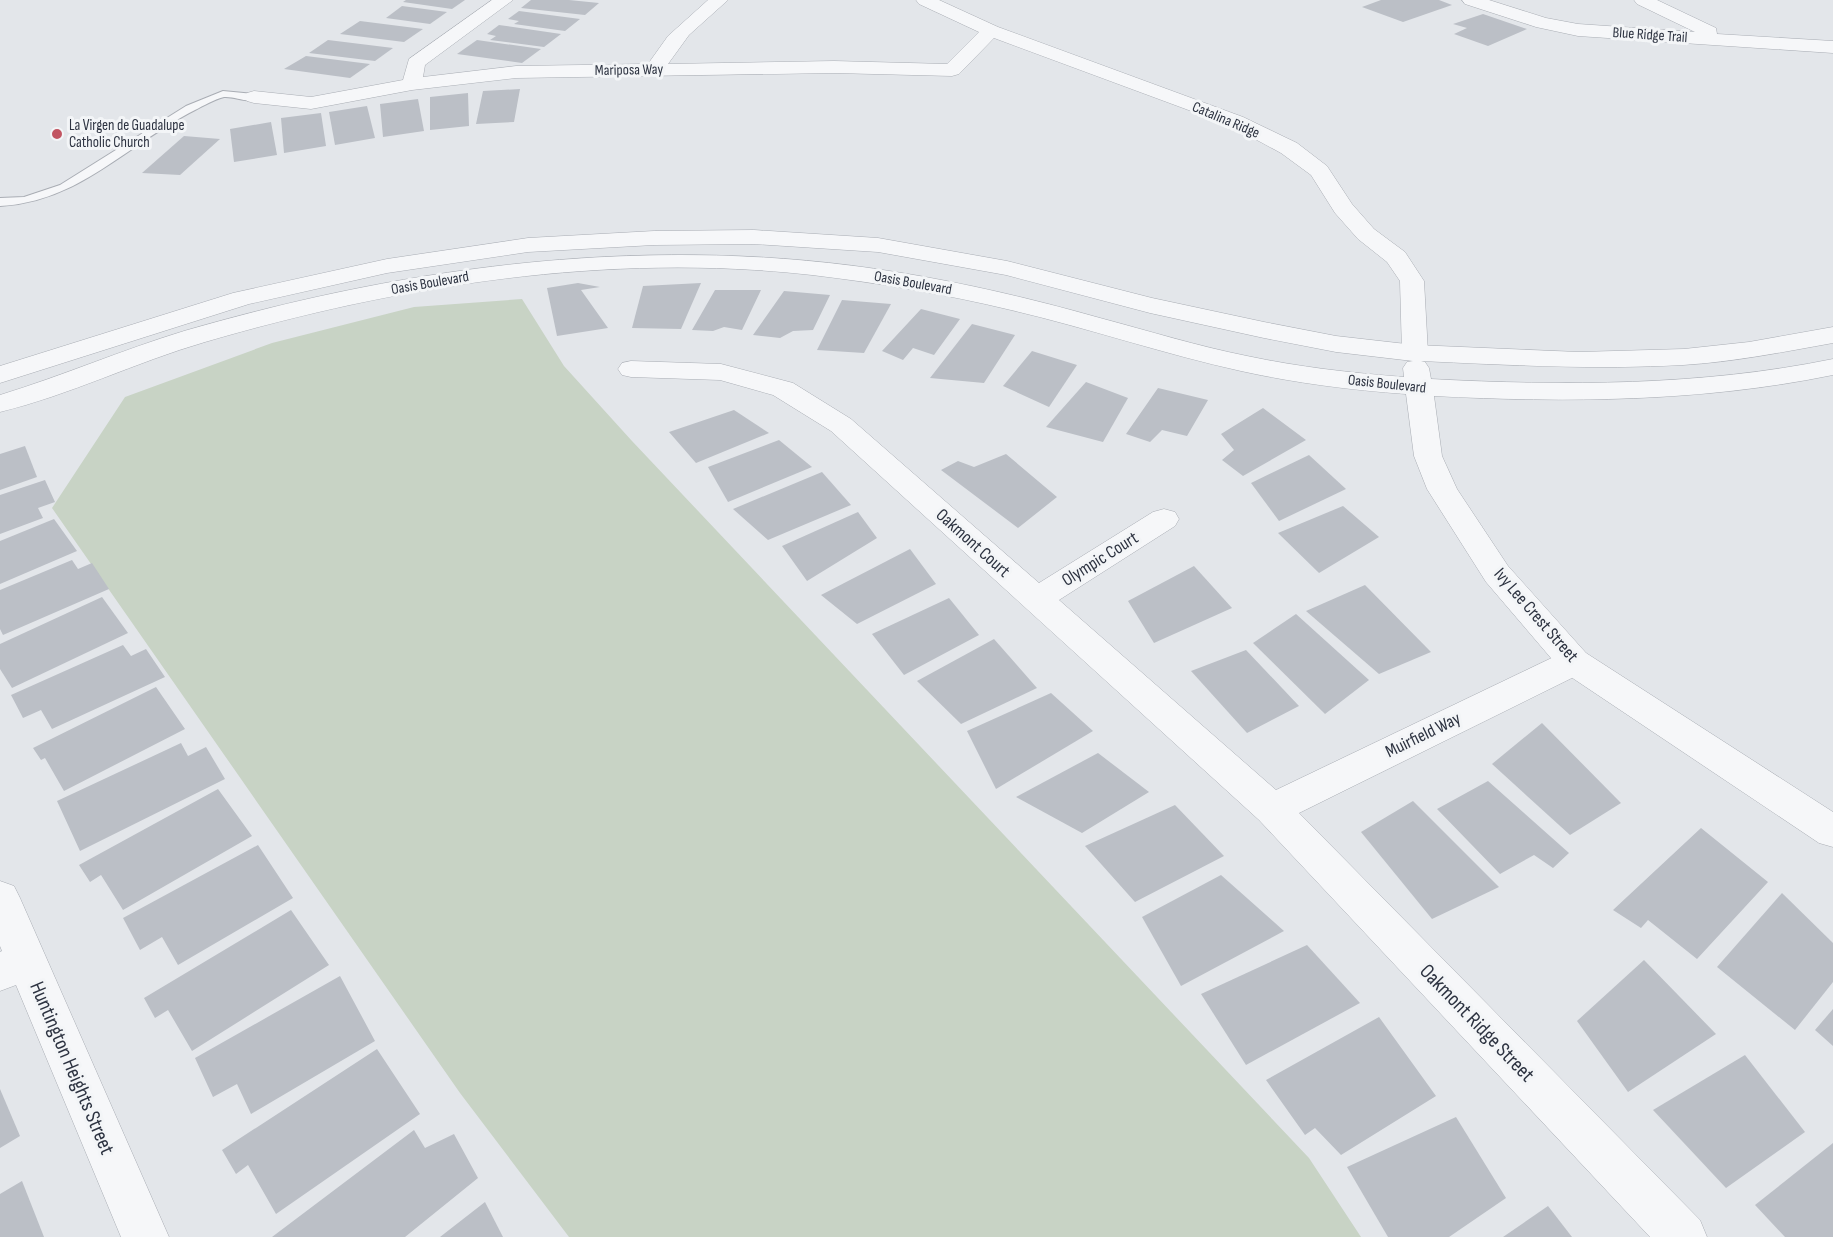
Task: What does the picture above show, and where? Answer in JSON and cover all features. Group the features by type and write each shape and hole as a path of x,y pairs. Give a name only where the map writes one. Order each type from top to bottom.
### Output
{"street":[{"path":"412,84 416,63 504,0"},
{"path":"655,70 675,38 719,0"},
{"name":"Catalina Ridge","path":"925,0 991,31 1236,121 1289,148 1319,171 1343,208 1366,234 1396,257 1412,281 1414,353"},
{"name":"Blue Ridge Trail","path":"1471,0 1542,23 1578,30 1833,47"},
{"path":"1643,0 1726,40"},
{"name":"Mariposa Way","path":"254,97 311,103 412,84 516,72 834,67 952,70 991,31"},
{"name":"Oasis Boulevard","path":"0,375 242,298 387,266 528,245 654,238 754,237 878,245 1007,268 1150,305 1264,330 1336,344 1414,353 1579,360 1684,357 1749,350 1833,335"},
{"name":"Oasis Boulevard","path":"0,404 178,341 334,300 490,272 674,260 803,267 917,281 1046,310 1178,348 1251,365 1418,388 1483,391 1666,389 1747,382 1833,368"},
{"name":"Ivy Lee Crest Street","path":"1414,353 1428,456 1442,489 1497,574 1574,662 1833,832"},
{"name":"Oakmont Court","path":"631,369 721,372 783,389 854,418 1037,599 1272,809"},
{"name":"Olympic Court","path":"1037,599 1164,519"},
{"name":"Muirfield Way","path":"1272,809 1574,662"},
{"name":"Oakmont Ridge Street","path":"1272,809 1683,1237"},
{"name":"Huntington Heights Street","path":"0,898 13,966 145,1237"}],"lane":[{"path":"0,202 25,201 64,188 190,108 223,94 254,97"}],"green space":[{"path":"522,299 564,366 632,441 1309,1158 1361,1237 569,1237 460,1093 52,508 125,397 272,343 414,307"}],"building":[{"path":"406,0 465,0 452,9 403,2"},
{"path":"531,0 599,3 585,15 521,8"},
{"path":"1381,0 1439,0 1452,5 1403,22 1362,7"},
{"path":"402,6 447,12 430,24 386,18"},
{"path":"519,11 580,19 565,31 514,24 519,21 508,19"},
{"path":"1483,14 1527,29 1488,46 1454,34 1467,28 1453,24"},
{"path":"360,21 423,29 404,42 340,34"},
{"path":"499,25 561,34 544,47 490,40 496,36 487,34"},
{"path":"328,40 393,48 375,61 309,53"},
{"path":"477,40 541,49 522,63 457,54"},
{"path":"306,56 370,64 350,78 284,69"},
{"path":"520,89 514,122 476,124 483,91"},
{"path":"468,93 469,126 430,130 430,97"},
{"path":"418,99 424,131 383,137 380,104"},
{"path":"367,106 375,138 335,145 329,112"},
{"path":"321,113 326,146 284,153 281,118"},
{"path":"271,122 277,155 234,162 230,129"},
{"path":"184,136 220,139 180,175 142,173"},
{"path":"578,283 600,287 581,290 608,328 557,336 547,288"},
{"path":"701,283 681,329 632,328 643,286"},
{"path":"715,290 761,290 742,330 724,327 713,331 692,330"},
{"path":"784,291 830,295 813,330 793,331 780,338 753,335"},
{"path":"842,300 891,304 864,353 817,350"},
{"path":"921,309 960,319 934,355 913,348 903,360 882,351"},
{"path":"972,324 1015,335 984,383 930,378"},
{"path":"1032,351 1077,365 1049,407 1003,386"},
{"path":"1086,382 1128,398 1103,442 1046,427"},
{"path":"1158,388 1208,400 1187,436 1162,430 1150,442 1126,434"},
{"path":"1263,408 1306,440 1243,476 1222,460 1234,450 1221,434"},
{"path":"734,410 769,433 696,463 669,432"},
{"path":"779,440 812,467 728,502 708,467"},
{"path":"25,446 37,477 0,490 0,454"},
{"path":"1006,454 1057,497 1018,528 941,470 958,461 974,467"},
{"path":"1309,455 1346,489 1279,521 1251,483"},
{"path":"822,472 851,505 768,540 733,509"},
{"path":"45,480 55,502 38,508 43,518 0,534 0,495"},
{"path":"1343,506 1379,537 1319,573 1278,533"},
{"path":"858,512 877,538 807,581 782,546"},
{"path":"54,519 77,551 0,584 0,541"},
{"path":"910,549 936,584 857,624 821,595"},
{"path":"72,560 78,569 92,563 109,589 3,635 0,629 0,590"},
{"path":"1194,566 1232,608 1154,643 1128,601"},
{"path":"1365,585 1431,652 1379,674 1306,611"},
{"path":"102,597 128,633 12,688 0,669 0,644"},
{"path":"949,598 979,635 904,675 872,634"},
{"path":"1296,614 1369,680 1325,714 1253,643"},
{"path":"994,639 1037,688 961,724 917,681"},
{"path":"123,645 131,656 146,649 165,677 52,729 41,710 23,718 11,695"},
{"path":"1246,650 1299,706 1247,733 1191,671"},
{"path":"156,687 185,729 64,791 45,758 41,760 33,748"},
{"path":"1051,693 1093,731 996,789 967,731"},
{"path":"1542,723 1621,803 1570,835 1492,764"},
{"path":"181,743 188,756 206,747 225,779 80,851 57,801"},
{"path":"1098,753 1149,792 1082,833 1016,797"},
{"path":"1488,781 1569,853 1553,868 1534,855 1500,874 1437,809"},
{"path":"218,789 252,836 123,910 101,875 90,882 79,865"},
{"path":"1413,801 1499,887 1432,919 1361,832"},
{"path":"1175,805 1224,856 1135,902 1085,846"},
{"path":"1701,828 1768,882 1697,959 1648,920 1641,928 1613,910"},
{"path":"258,845 293,898 178,965 162,937 140,950 123,918"},
{"path":"1221,875 1284,931 1181,986 1142,917"},
{"path":"1782,893 1833,943 1833,982 1795,1030 1717,967"},
{"path":"291,910 329,965 192,1051 168,1010 155,1018 144,998"},
{"path":"1307,945 1360,1003 1246,1065 1201,994"},
{"path":"1644,960 1716,1034 1628,1092 1577,1021"},
{"path":"340,976 375,1041 251,1114 237,1084 213,1097 195,1058"},
{"path":"1833,1009 1833,1046 1815,1030"},
{"path":"1379,1017 1436,1096 1341,1155 1315,1128 1305,1135 1266,1080"},
{"path":"377,1049 420,1114 276,1214 248,1165 236,1174 222,1150"},
{"path":"1745,1055 1805,1132 1726,1188 1653,1110"},
{"path":"0,1089 20,1136 0,1148"},
{"path":"1456,1117 1506,1198 1449,1237 1388,1237 1347,1167"},
{"path":"414,1130 425,1148 454,1134 478,1178 405,1237 272,1237"},
{"path":"1833,1143 1833,1237 1785,1237 1755,1205"},
{"path":"22,1181 44,1237 0,1237 0,1194"},
{"path":"485,1202 503,1237 440,1237"},
{"path":"1548,1206 1572,1237 1503,1237"}],"place":[{"name":"La Virgen de Guadalupe Catholic Church","path":"57,134"}]}
